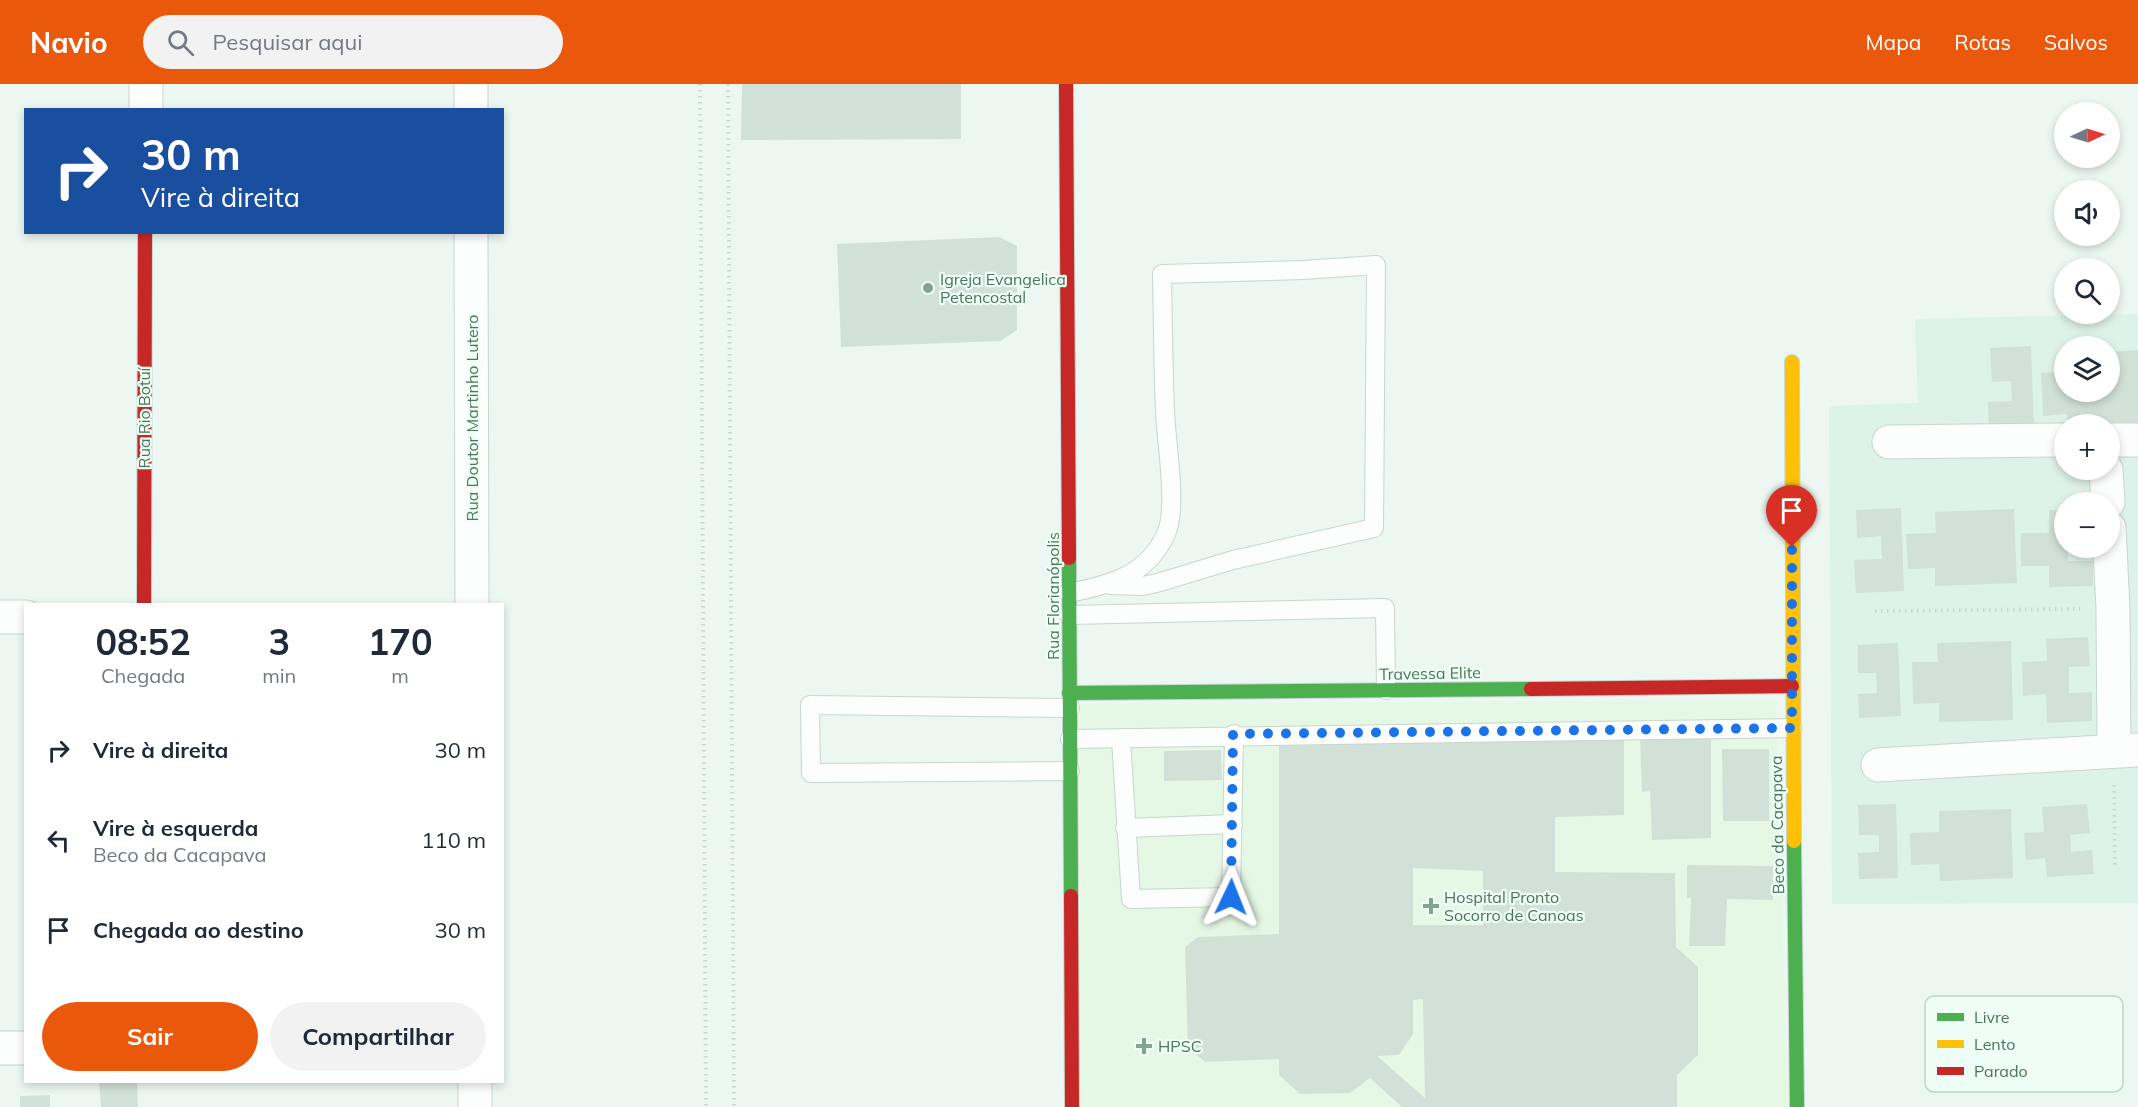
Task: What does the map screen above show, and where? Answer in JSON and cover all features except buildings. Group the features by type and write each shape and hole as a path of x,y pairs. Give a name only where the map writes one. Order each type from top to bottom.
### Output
{"street":[{"path":"146,84 146,108"},
{"path":"471,84 471,108"},
{"name":"Rua Florianópolis","path":"1066,84 1072,1107"},
{"name":"Rua Rio Botuí","path":"144,603 145,234"},
{"name":"Rua Doutor Martinho Lutero","path":"471,234 472,603"},
{"name":"Beco da Cacapava","path":"1792,362 1792,728 1797,1107"},
{"path":"1889,442 2054,440"},
{"path":"2120,440 2138,440"},
{"path":"1878,765 2126,751 2110,558"},
{"path":"0,617 24,617"},
{"name":"Travessa Elite","path":"1070,700 1386,690 1792,686"},
{"path":"0,1048 24,1048"},
{"path":"475,1083 475,1107"}],"lane":[{"path":"1069,593 1110,585 1150,585 1233,560 1374,528 1373,384 1376,265 1303,270 1162,274 1170,486 1167,533 1141,567 1110,585"},
{"path":"1069,615 1385,608 1386,690"},
{"path":"1070,700 810,705 811,773 1070,771"},
{"path":"1070,739 1233,734 1792,728"},
{"path":"1121,738 1131,899 1231,897 1233,734"},
{"path":"1125,828 1233,824"}],"path":[{"path":"700,84 706,1107"},
{"path":"728,84 734,1107"},
{"path":"1875,611 2113,609"},
{"path":"2115,866 2126,751"}],"shaded area":[{"path":"2120,314 2138,314 2138,903 1832,904 1829,406 1918,403 1915,319 2054,316 2054,324 2120,324"},
{"name":"Hospital Pronto Socorro de Canoas","path":"1776,700 1788,1107 1080,1107 1080,704"}],"traffic: fast":[{"path":"1069,558 1071,896"},
{"path":"1069,693 1531,689"},
{"path":"1794,841 1797,1107"}],"traffic: slow":[{"path":"1792,362 1794,841"}],"traffic: jam":[{"path":"1066,84 1069,558"},
{"path":"144,603 145,234"},
{"path":"1531,689 1792,686"},
{"path":"1071,896 1072,1107"}],"place":[{"name":"Igreja Evangelica Petencostal","path":"928,288"},
{"name":"Hospital Pronto Socorro de Canoas","path":"1431,906"},
{"name":"HPSC","path":"1144,1046"}],"route":[{"path":"1231,897 1233,734 1792,728 1792,547"}]}
